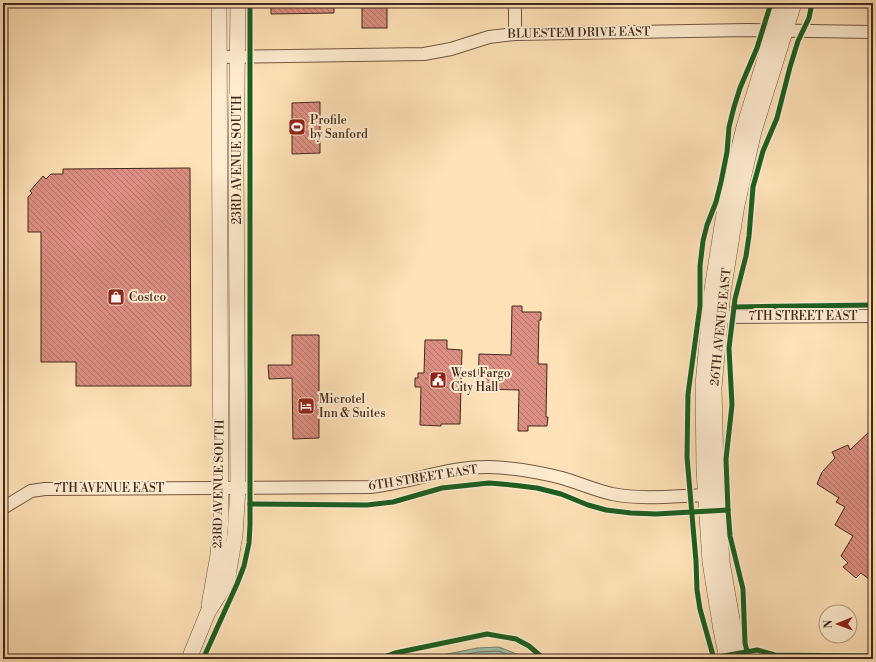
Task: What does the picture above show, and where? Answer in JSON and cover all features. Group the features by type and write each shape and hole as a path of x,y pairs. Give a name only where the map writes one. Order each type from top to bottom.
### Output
{"street":[{"name":"23RD AVENUE SOUTH","path":"208,612 218,555 221,518 219,3"},
{"name":"23RD AVENUE SOUTH","path":"208,612 227,582 236,535 238,488 236,174 238,3"},
{"path":"515,3 515,34"},
{"name":"26TH AVENUE EAST","path":"780,30 782,3"},
{"name":"26TH AVENUE EAST","path":"739,659 711,493 703,385 715,317 712,289 726,201 744,127 780,30 794,3"},
{"name":"BLUESTEM DRIVE EAST","path":"219,57 424,54 451,49 489,37 515,34 780,30 873,32"},
{"name":"7TH STREET EAST","path":"715,317 873,316"},
{"name":"6TH STREET EAST","path":"221,487 370,487 397,483 448,471 489,467 539,472 598,490 626,496 655,498 711,493"},
{"name":"7TH AVENUE EAST","path":"3,508 31,491 42,489 221,487"},
{"name":"26TH AVENUE EAST","path":"711,493 710,562 727,659"},
{"path":"189,659 208,612"}],"water":[{"path":"499,647 529,659 423,659 477,648"}],"building":[{"path":"271,3 334,3 334,13 271,14"},
{"path":"362,3 387,3 387,28 362,28"},
{"path":"320,102 320,153 292,154 292,103"},
{"name":"Costco","path":"190,168 191,386 76,386 76,362 41,362 41,232 28,232 28,197 32,193 30,191 43,176 46,179 51,174 63,174 63,169"},
{"path":"512,306 522,306 522,312 541,312 541,320 539,320 538,364 547,364 546,417 548,417 547,426 528,426 528,431 518,431 519,390 478,389 479,354 511,355"},
{"name":"Microtel Inn & Suites","path":"292,335 319,335 319,438 293,439 292,378 269,379 268,365 292,365"},
{"name":"West Fargo City Hall","path":"425,340 447,340 447,349 462,350 460,424 441,424 441,426 420,425 421,387 415,387 415,378 418,378 418,373 424,373"},
{"path":"873,428 873,582 861,573 856,578 843,567 848,563 841,556 853,536 835,525 845,507 836,502 839,498 817,484 822,472 835,458 832,452 848,445 850,450"}],"cycle path":[{"path":"203,659 237,584 244,566 249,543 250,3"},
{"path":"714,659 700,609 697,590 687,457 688,394 700,306 700,266 703,241 721,182 727,152 729,127 734,107 740,88 757,48 771,3"},
{"path":"749,659 745,643 743,589 730,536 728,510 726,459 732,405 729,348 735,299 746,256 749,236 753,187 763,151 777,118 790,67 798,41 809,18 812,3"},
{"path":"734,307 873,305"},
{"path":"250,504 367,505 393,502 442,488 489,483 537,488 561,494 588,505 606,510 631,513 656,514 728,510"},
{"path":"378,659 395,653 487,634 516,639 529,646 544,659"},
{"path":"707,659 757,650 775,655 873,656"}],"place":[{"name":"Profile by Sanford","path":"297,127"},
{"name":"Costco","path":"116,297"},
{"name":"West Fargo City Hall","path":"438,380"},
{"name":"Microtel Inn & Suites","path":"306,406"}]}
